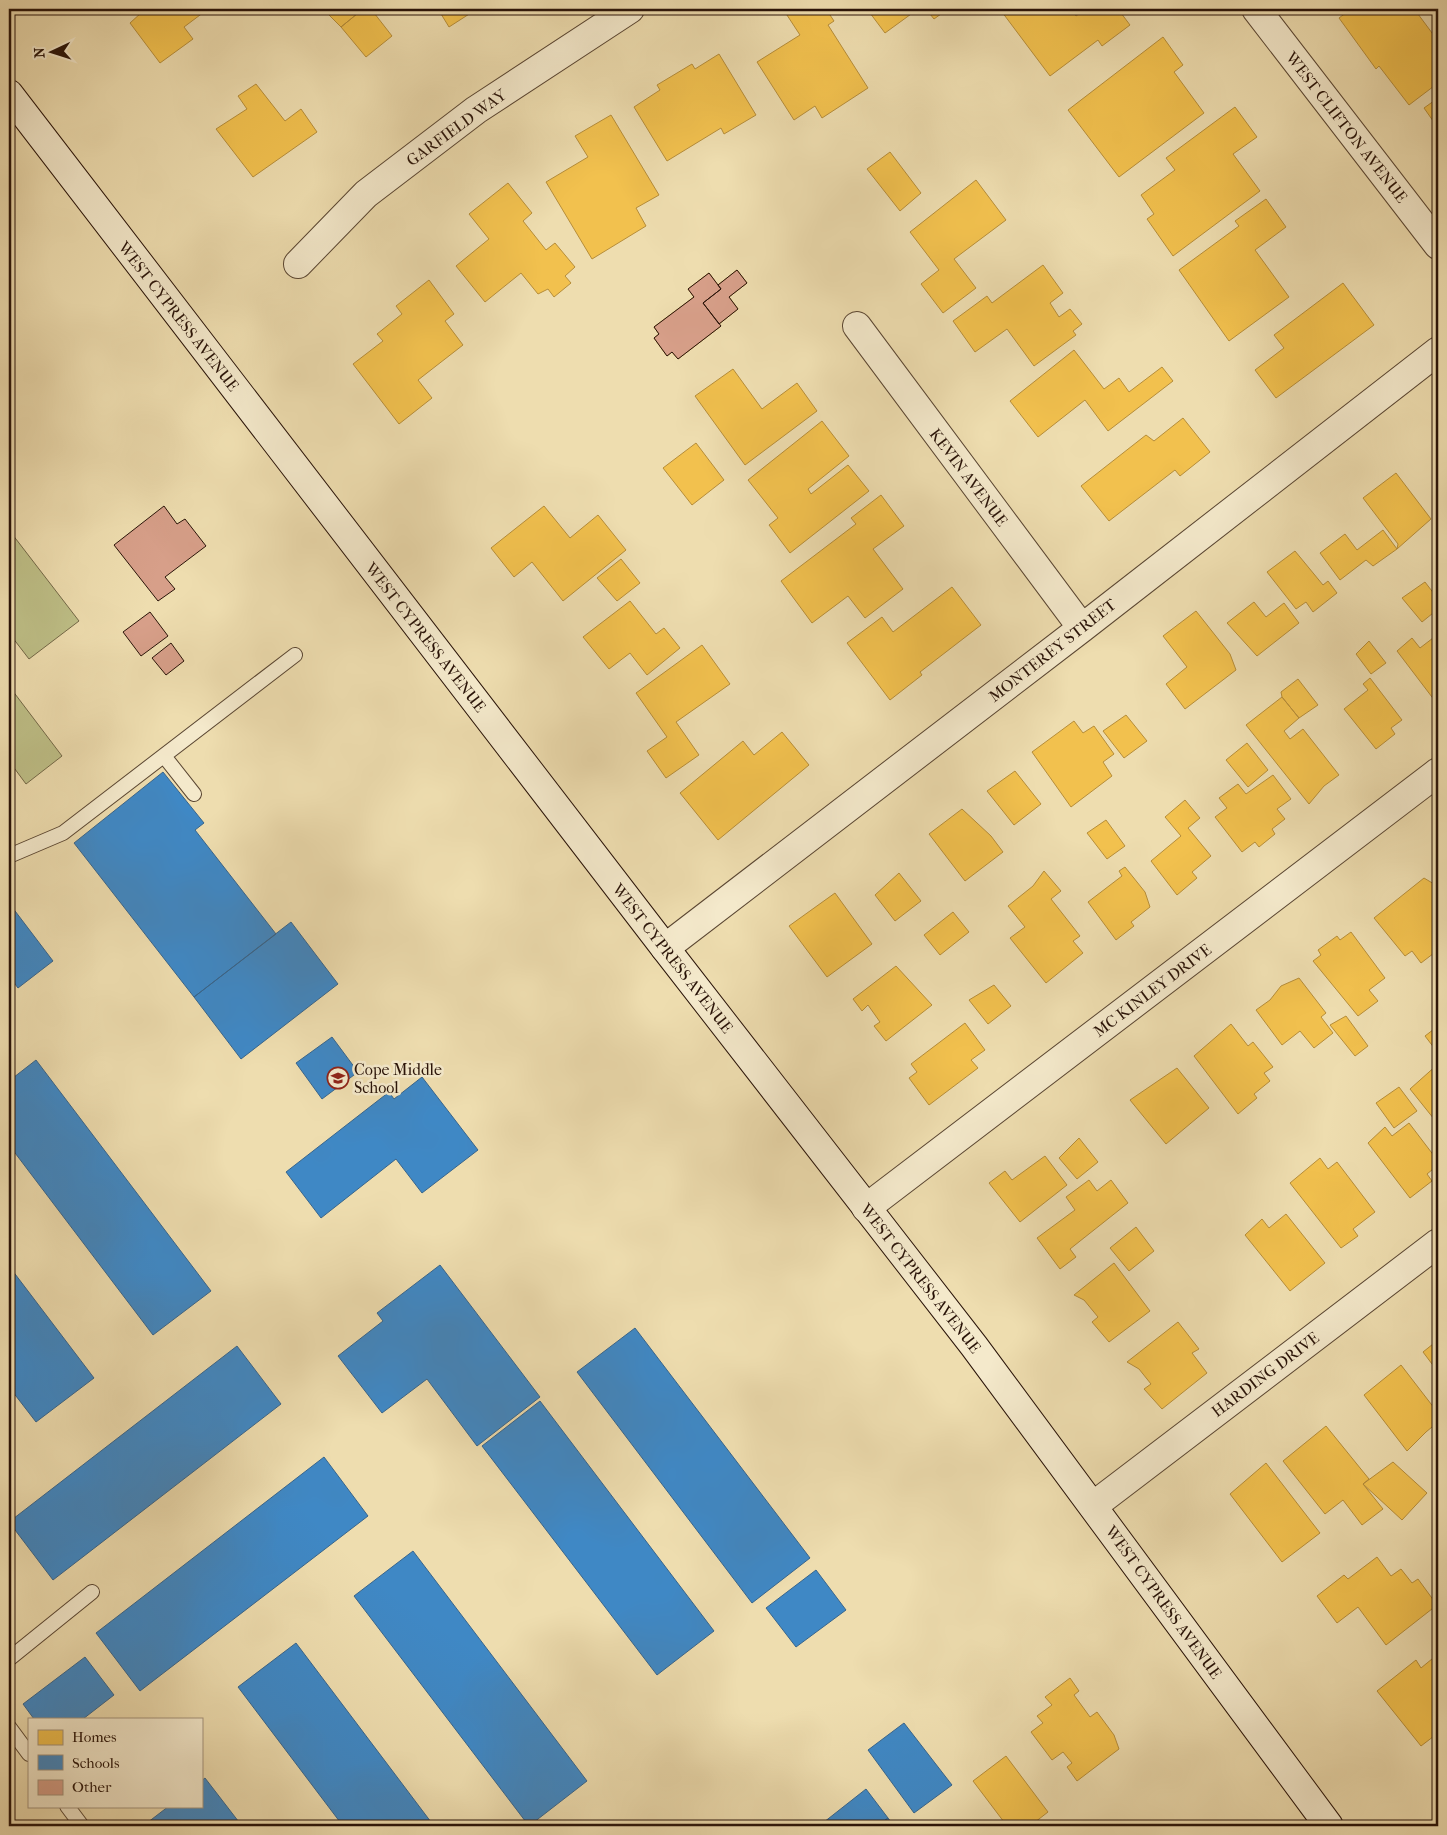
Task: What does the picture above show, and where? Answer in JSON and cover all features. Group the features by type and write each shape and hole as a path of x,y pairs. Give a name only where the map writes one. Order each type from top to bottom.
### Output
{"street":[{"name":"GARFIELD WAY","path":"298,264 366,194 476,110 630,9"},
{"name":"WEST CLIFTON AVENUE","path":"1256,9 1438,245"},
{"name":"WEST CYPRESS AVENUE","path":"9,94 665,948 974,1346 1329,1826"},
{"name":"KEVIN AVENUE","path":"857,326 1082,628"},
{"name":"MONTEREY STREET","path":"665,948 1082,628 1438,351"},
{"name":"MC KINLEY DRIVE","path":"866,1208 1438,772"},
{"name":"HARDING DRIVE","path":"1093,1506 1438,1243"}],"lane":[{"path":"9,856 63,833 295,655"},
{"path":"164,756 194,794"},
{"path":"9,1658 92,1592"},
{"path":"9,1727 28,1753"},
{"path":"68,1808 82,1826"}],"green space":[{"path":"9,530 79,621 29,659 9,633"},
{"path":"9,686 62,756 26,784 9,761"}],"building: Homes":[{"path":"138,9 208,9 184,27 193,39 160,63 130,23 141,13"},
{"path":"323,9 363,9 341,27"},
{"path":"363,9 371,9 392,36 366,57 341,27"},
{"path":"438,9 477,9 449,27"},
{"path":"783,9 826,9 834,21 828,25 868,88 822,118 815,106 794,120 757,62 800,35"},
{"path":"867,9 918,9 885,33"},
{"path":"926,9 948,9 934,19"},
{"path":"1007,9 1071,9 1076,16 1086,9 1118,9 1130,25 1102,46 1098,40 1050,76 1002,12"},
{"path":"1351,9 1417,9 1415,10 1438,41 1438,83 1409,105 1379,66 1376,69 1339,18"},
{"path":"1163,37 1183,65 1174,72 1204,113 1119,177 1068,110"},
{"path":"719,54 756,115 724,134 721,128 667,161 634,107 660,90 657,85 692,64 695,69"},
{"path":"256,84 285,121 301,109 317,132 253,177 216,129 247,109 238,96"},
{"path":"1438,98 1438,128 1424,108"},
{"path":"1235,107 1257,137 1233,154 1260,191 1173,256 1147,219 1154,214 1141,195 1175,170 1166,158"},
{"path":"611,115 659,195 636,208 646,226 592,259 546,182 588,157 575,136"},
{"path":"890,152 921,193 900,211 867,169"},
{"path":"976,180 1006,220 954,259 976,288 943,313 921,284 939,270 910,232"},
{"path":"508,183 532,213 523,221 546,250 555,243 575,267 565,276 571,283 554,297 548,289 538,294 521,273 485,302 456,266 489,239 469,214"},
{"path":"1266,199 1286,227 1255,250 1289,297 1229,341 1179,270 1239,226 1235,221"},
{"path":"1043,265 1063,293 1050,303 1059,317 1070,309 1082,324 1073,331 1076,335 1034,366 1007,329 975,352 953,321 987,296 992,303"},
{"path":"737,270 747,283 729,297 738,309 719,324 721,326 678,359 672,352 667,356 654,338 659,334 654,327 694,297 688,289 709,273 718,285"},
{"path":"429,280 454,314 445,321 463,345 418,380 432,398 399,424 353,364 383,341 377,334 402,314 396,306"},
{"path":"1343,283 1374,325 1276,398 1255,370 1284,348 1274,335"},
{"path":"1074,350 1104,389 1119,378 1129,392 1162,367 1173,381 1108,431 1085,400 1038,437 1010,401"},
{"path":"733,369 762,409 797,383 817,411 745,465 695,396"},
{"path":"1183,418 1210,452 1180,476 1175,470 1109,521 1081,486 1146,435 1154,441"},
{"path":"822,421 849,456 808,489 811,494 848,465 869,491 790,553 769,525 778,518 748,480"},
{"path":"696,443 724,480 692,505 663,468"},
{"path":"1396,473 1431,519 1397,549 1398,544 1363,498"},
{"path":"881,495 904,526 873,549 903,589 865,618 848,596 812,623 781,581 856,524 851,518"},
{"path":"544,506 570,538 598,515 626,550 563,601 532,562 514,577 491,548"},
{"path":"1383,530 1397,549 1373,566 1366,560 1340,580 1320,553 1345,534 1357,550"},
{"path":"1295,551 1323,585 1328,581 1337,593 1313,612 1306,602 1296,609 1267,572"},
{"path":"621,559 640,583 617,601 597,578"},
{"path":"1425,582 1438,599 1438,609 1422,622 1402,598"},
{"path":"952,587 981,625 920,672 922,675 890,700 847,643 882,617 893,632"},
{"path":"630,601 656,634 664,628 680,648 647,675 630,653 609,669 583,637"},
{"path":"1254,602 1266,617 1284,603 1299,623 1257,656 1227,623"},
{"path":"1196,611 1230,654 1236,670 1185,709 1166,684 1187,667 1163,636"},
{"path":"1412,638 1420,648 1433,638 1438,644 1438,699 1435,701 1397,651"},
{"path":"1369,641 1386,663 1371,674 1356,654"},
{"path":"702,645 730,684 676,722 699,755 666,778 647,751 667,737 636,693"},
{"path":"1370,678 1402,720 1391,728 1395,734 1376,749 1344,709 1368,690 1363,684"},
{"path":"1298,679 1318,705 1299,718 1282,697 1281,692"},
{"path":"1282,697 1299,718 1284,731 1290,739 1303,729 1339,775 1324,786 1309,804 1246,725"},
{"path":"1126,715 1147,741 1124,758 1103,731"},
{"path":"1074,721 1083,733 1094,726 1114,754 1103,762 1112,776 1071,807 1032,752"},
{"path":"782,732 809,765 718,840 680,793 743,741 754,755"},
{"path":"1247,743 1268,770 1248,787 1226,760"},
{"path":"1015,771 1041,804 1014,825 987,791"},
{"path":"1273,775 1291,799 1277,809 1285,819 1272,829 1275,834 1259,847 1255,842 1242,852 1215,817 1227,808 1219,798 1238,784 1246,794"},
{"path":"1185,800 1200,818 1188,828 1211,856 1192,872 1197,878 1177,895 1151,861 1181,836 1165,817"},
{"path":"962,809 991,836 1003,852 965,881 929,834"},
{"path":"1106,820 1125,846 1107,859 1087,833"},
{"path":"1125,867 1145,892 1150,907 1131,922 1134,926 1116,940 1088,902 1122,876 1119,871"},
{"path":"1044,871 1061,891 1051,899 1080,936 1073,941 1083,953 1046,983 1010,938 1025,927 1008,906 1033,886"},
{"path":"899,873 921,901 895,921 875,895"},
{"path":"1424,878 1438,889 1438,950 1421,963 1412,951 1405,956 1374,918"},
{"path":"835,893 872,944 827,977 789,926"},
{"path":"953,912 969,932 940,955 924,935"},
{"path":"1351,932 1385,978 1369,990 1378,1001 1358,1016 1313,961 1321,955 1318,950 1337,936 1340,940"},
{"path":"896,966 932,1005 886,1041 874,1026 880,1022 868,1005 862,1011 853,999"},
{"path":"1299,978 1326,1013 1321,1017 1333,1033 1314,1048 1300,1031 1282,1045 1256,1010 1270,1000 1281,986"},
{"path":"994,985 1011,1006 988,1024 969,1000"},
{"path":"1346,1016 1368,1046 1355,1056 1330,1025"},
{"path":"965,1023 985,1050 971,1060 978,1068 929,1105 909,1078 917,1072 911,1064"},
{"path":"1231,1024 1248,1046 1253,1042 1273,1067 1264,1073 1270,1081 1254,1094 1257,1098 1238,1114 1194,1056"},
{"path":"1438,1026 1438,1053 1425,1036"},
{"path":"1438,1064 1438,1124 1410,1089"},
{"path":"1177,1068 1209,1108 1166,1144 1130,1100"},
{"path":"1399,1087 1417,1111 1394,1128 1376,1103"},
{"path":"1409,1123 1438,1161 1438,1165 1427,1174 1432,1181 1410,1198 1368,1143 1385,1127 1392,1136"},
{"path":"1079,1138 1098,1162 1077,1179 1059,1158"},
{"path":"1045,1156 1067,1185 1020,1222 989,1183 1005,1171 1012,1180"},
{"path":"1320,1158 1328,1169 1337,1162 1375,1212 1353,1229 1358,1236 1341,1248 1290,1183"},
{"path":"1089,1180 1097,1191 1111,1180 1128,1203 1070,1249 1076,1257 1060,1269 1037,1238 1075,1210 1066,1197"},
{"path":"1286,1214 1325,1263 1290,1291 1245,1235 1262,1219 1269,1228"},
{"path":"1136,1227 1154,1251 1129,1271 1110,1248"},
{"path":"1114,1263 1150,1311 1109,1342 1092,1322 1098,1317 1084,1300 1074,1295"},
{"path":"1178,1322 1199,1349 1192,1353 1207,1373 1162,1409 1144,1389 1151,1384 1139,1369 1127,1362"},
{"path":"1438,1340 1438,1372 1423,1352"},
{"path":"1401,1365 1438,1413 1438,1422 1407,1451 1364,1395"},
{"path":"1326,1426 1369,1479 1363,1484 1383,1509 1362,1525 1343,1500 1325,1514 1283,1461"},
{"path":"1393,1462 1427,1493 1402,1520 1363,1484"},
{"path":"1266,1463 1320,1533 1282,1562 1230,1494"},
{"path":"1377,1557 1391,1576 1401,1569 1412,1583 1418,1579 1437,1605 1386,1645 1358,1607 1337,1623 1317,1596 1344,1575 1348,1579"},
{"path":"1438,1654 1438,1733 1421,1746 1377,1691 1416,1660 1421,1668"},
{"path":"1070,1678 1079,1691 1074,1695 1090,1717 1097,1712 1114,1735 1119,1749 1077,1781 1067,1767 1072,1763 1063,1752 1052,1760 1031,1732 1043,1723 1037,1716 1052,1705 1045,1697"},
{"path":"1006,1756 1048,1812 1030,1826 1007,1826 973,1781"}],"building: Schools":[{"path":"163,772 204,823 195,830 276,934 194,997 74,843"},
{"path":"9,903 53,961 18,988 9,976"},
{"path":"291,922 338,984 241,1059 194,997"},
{"path":"332,1037 358,1072 322,1099 296,1063"},
{"path":"36,1060 211,1291 153,1335 9,1145 9,1081"},
{"path":"422,1077 478,1150 422,1193 396,1159 321,1218 286,1172 389,1092 394,1099"},
{"path":"440,1265 540,1397 477,1446 427,1379 382,1413 338,1356 383,1321 377,1313"},
{"path":"9,1266 94,1378 36,1422 9,1387"},
{"path":"635,1328 810,1558 752,1603 577,1372"},
{"path":"237,1346 281,1404 53,1580 9,1522"},
{"path":"540,1401 714,1631 657,1675 482,1446"},
{"path":"324,1457 368,1516 140,1691 96,1633"},
{"path":"413,1551 587,1781 529,1826 354,1596"},
{"path":"816,1570 846,1610 796,1647 766,1608"},
{"path":"296,1643 434,1826 343,1826 238,1687"},
{"path":"85,1657 114,1695 84,1718 33,1718 23,1704"},
{"path":"904,1723 952,1785 914,1813 868,1750"},
{"path":"205,1778 242,1826 143,1826 166,1808 202,1808 202,1780"},
{"path":"866,1789 888,1818 877,1826 819,1826"},
{"path":"888,1818 894,1826 877,1826"}],"building: Other":[{"path":"737,270 747,283 729,297 738,309 719,324 703,303 721,289 718,285"},
{"path":"709,273 721,289 703,303 721,326 678,359 672,352 667,356 654,338 659,334 654,327 694,297 688,289"},
{"path":"164,506 177,524 185,519 206,546 165,577 175,589 158,601 114,545"},
{"path":"150,612 168,636 141,656 123,632"},
{"path":"171,643 184,661 166,675 152,658"}],"place":[{"name":"Cope Middle School","path":"338,1078"}]}
